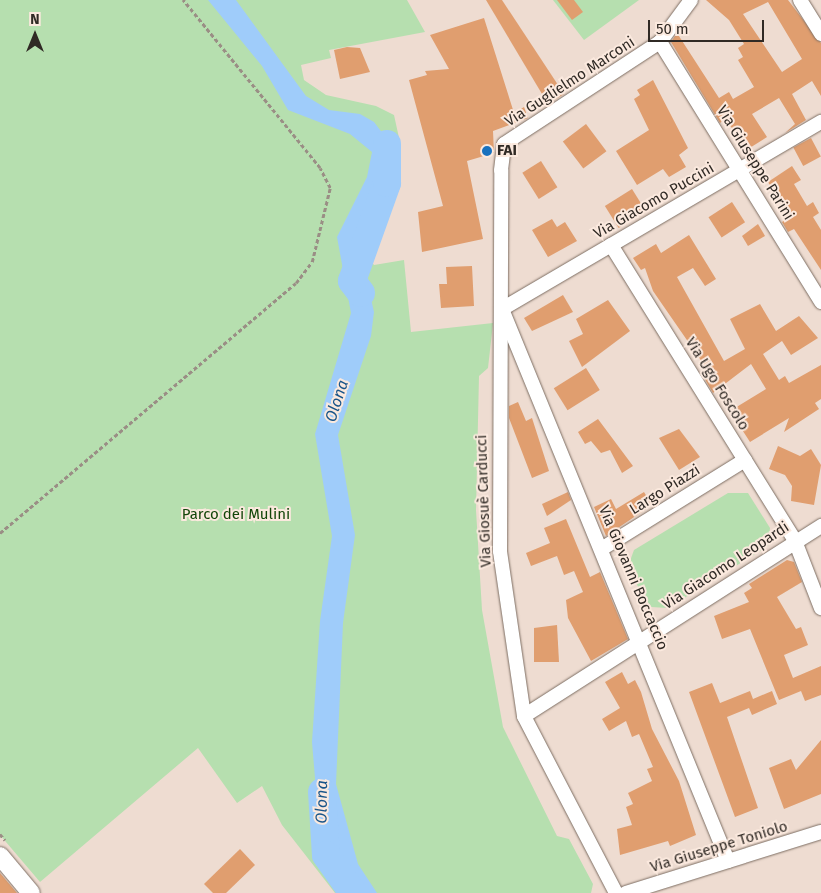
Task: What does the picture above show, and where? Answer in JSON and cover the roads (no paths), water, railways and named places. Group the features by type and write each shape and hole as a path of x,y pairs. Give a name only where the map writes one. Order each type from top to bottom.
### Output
{"street":[{"path":"800,0 821,34"},
{"name":"Via Guglielmo Marconi","path":"504,144 660,42 685,3"},
{"name":"Via Giuseppe Parini","path":"660,42 821,302"},
{"name":"Via Giacomo Puccini","path":"502,309 821,122"},
{"name":"Via Giosuè Carducci","path":"504,144 502,309 497,440 500,552 524,716 616,893"},
{"name":"Via Ugo Foscolo","path":"611,245 795,541 821,608"},
{"name":"Via Giovanni Boccaccio","path":"502,309 642,640 728,861"},
{"name":"Largo Piazzi","path":"603,548 745,460"},
{"name":"Via Giacomo Leopardi","path":"524,716 821,526"},
{"name":"Via Giuseppe Toniolo","path":"626,893 821,832"},
{"path":"0,856 31,893"}],"water":[{"path":"208,0 236,0 306,96 329,110 360,114 374,122 393,147 392,169 362,225 358,241 374,312 371,336 338,435 355,535 343,623 336,784 358,864 377,893 353,893 334,866 318,814 312,742 320,621 332,536 315,434 351,313 337,237 367,177 372,152 350,134 288,110 262,66"}],"waterway":[{"name":"Olona","path":"361,293 352,281 387,183 387,144"},
{"name":"Olona","path":"322,792 326,855 353,893"}],"place":[{"name":"FAI","path":"487,151"}],"park label":[{"name":"Parco dei Mulini","path":"236,515"}]}
